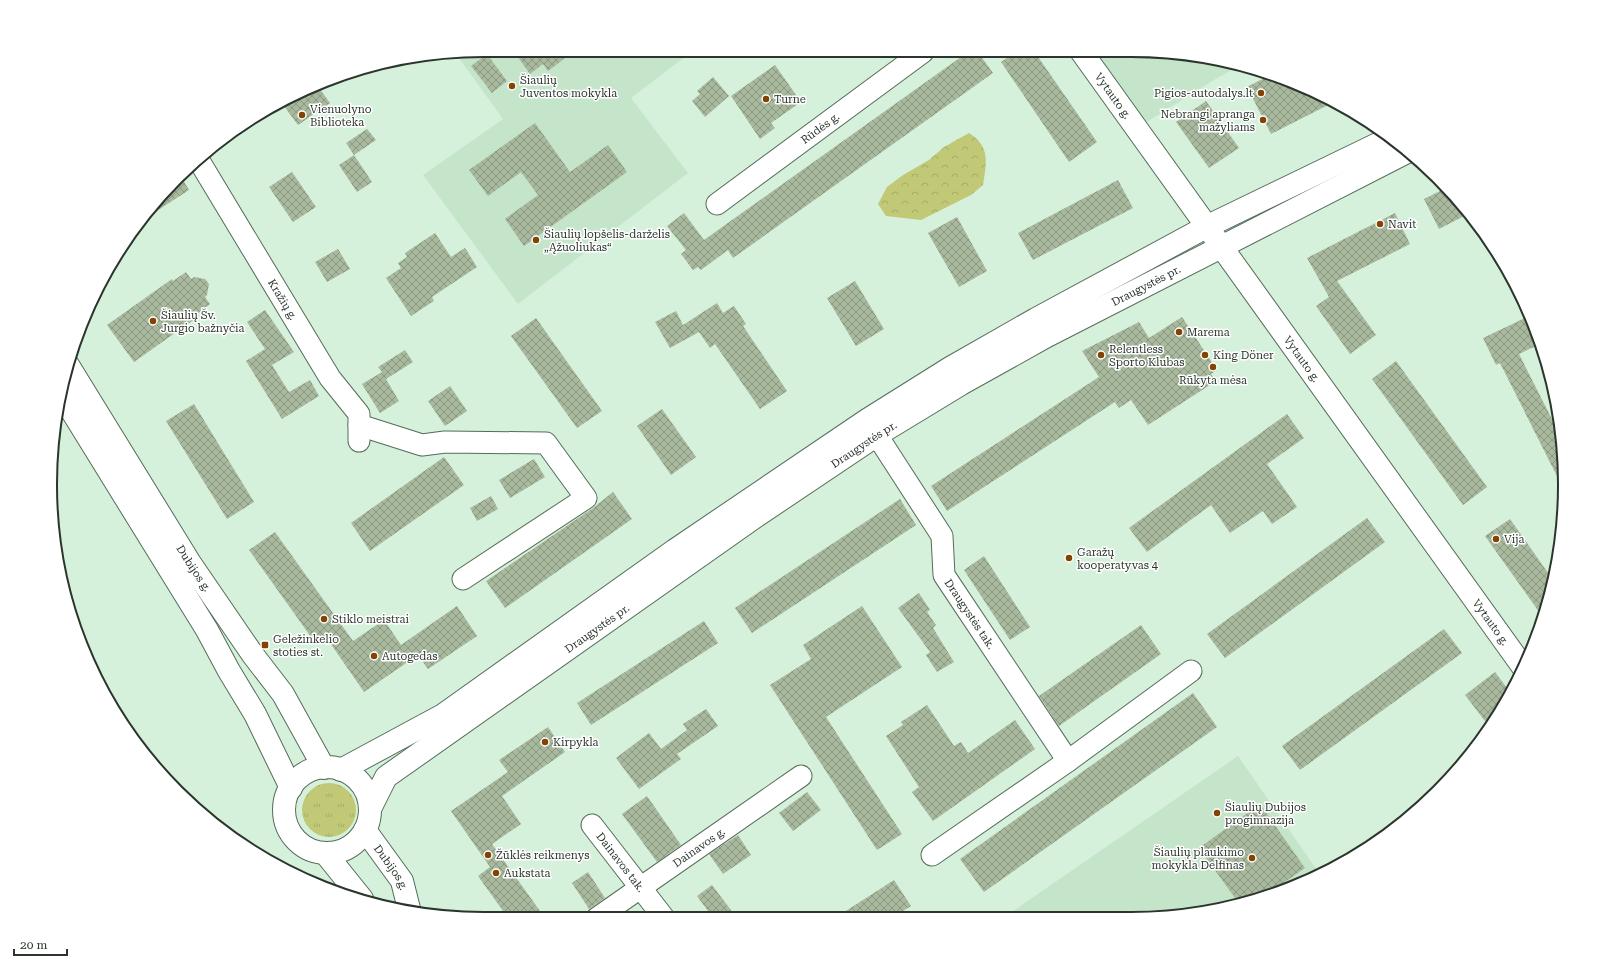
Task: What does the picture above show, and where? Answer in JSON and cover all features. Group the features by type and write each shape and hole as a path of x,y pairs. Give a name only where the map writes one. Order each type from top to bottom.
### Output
{"main road":[{"name":"Vytauto g.","path":"1085,57 1519,662"},
{"name":"Draugystės pr.","path":"370,809 386,777 755,516 950,368 1036,319 1208,226 1385,141"},
{"name":"Draugystės pr.","path":"333,769 443,715 676,550 872,427 1402,154"},
{"name":"Dubijos g.","path":"73,372 190,563 253,655 283,694 333,769"},
{"name":"Dubijos g.","path":"65,400 207,630 229,671 255,714 291,788"},
{"path":"333,769 356,779 362,785 366,792 370,809 365,830 360,838 344,850 325,853 306,848 292,834 287,826 284,806 291,788 305,774 333,769"},
{"name":"Dubijos g.","path":"365,830 402,881 408,905"},
{"path":"325,853 356,892"}],"street":[{"name":"Rūdės g.","path":"717,204 916,57"},
{"name":"Kražių g.","path":"201,165 330,378 359,414 359,433 422,445 444,442 546,443 586,498 463,578"},
{"name":"Draugystės tak.","path":"872,427 942,536 944,576 1068,761"},
{"path":"932,855 1068,761 1191,671"},
{"name":"Dainavos g.","path":"605,912 801,776"},
{"name":"Dainavos tak.","path":"592,825 659,912"}],"shaded area":[{"name":"Šiaulių lopšelis-darželis „Ąžuoliukas“","path":"685,57 631,98 688,173 518,304 423,175 503,119 459,58"},
{"path":"1095,57 1158,58 1214,65 1233,70 1217,78 1142,125"},
{"name":"Šiaulių Dubijos progimnazija","path":"1238,756 1317,869 1268,889 1241,897 1214,904 1186,908 1130,912 1012,912"}],"green space":[{"path":"969,133 981,143 984,149 986,162 983,185 971,195 921,220 886,216 878,204 887,187 903,175 929,160 944,147"},
{"path":"329,783 344,788 348,791 351,795 356,810 351,825 348,829 344,832 329,837 314,832 310,829 307,825 302,810 307,795 310,791 314,788"}],"building":[{"path":"483,57 489,57 507,81 492,93 471,66"},
{"path":"518,57 567,57 548,71 543,64 530,74"},
{"path":"961,57 982,57 993,73 733,258 728,250 701,270 698,267 693,270 681,254 686,250 667,226 684,213 704,240"},
{"path":"1008,57 1038,57 1097,142 1069,162 1001,62"},
{"name":"Turne","path":"775,65 801,102 771,123 775,128 760,139 731,96"},
{"path":"713,77 729,96 705,117 692,101 700,94 697,91"},
{"path":"1263,79 1328,105 1271,134 1247,87"},
{"name":"Vienuolyno Biblioteka","path":"321,90 330,103 298,125 284,107"},
{"path":"1206,101 1239,148 1209,168 1176,122"},
{"path":"535,123 570,172 608,145 627,172 524,246 505,219 538,195 521,172 488,196 469,170"},
{"path":"367,129 376,140 354,155 346,143"},
{"path":"354,155 372,182 357,192 339,165"},
{"path":"292,172 316,207 293,222 269,187"},
{"path":"1118,180 1133,208 1033,260 1018,233"},
{"path":"183,181 189,190 155,212"},
{"path":"1441,191 1463,216 1439,229 1424,199"},
{"path":"1395,213 1410,244 1337,281 1376,335 1350,354 1316,306 1329,297 1307,258"},
{"path":"957,217 987,271 959,287 928,233"},
{"path":"435,233 451,257 465,248 477,267 432,297 434,301 411,316 386,278 401,268 398,263 407,257 405,253"},
{"path":"338,249 350,269 327,282 315,262"},
{"name":"Šiaulių Šv. Jurgio bažnyčia","path":"186,272 191,279 194,277 205,279 209,284 207,295 205,297 210,304 197,314 199,316 134,362 107,325 172,279 173,281"},
{"path":"855,281 884,329 856,346 827,298"},
{"path":"717,303 723,313 734,306 746,324 743,326 787,391 760,409 715,344 710,348 699,332 670,348 655,322 676,311 683,325"},
{"path":"265,310 294,352 272,365 289,392 310,380 319,396 282,419 246,361 265,349 247,322"},
{"path":"1182,317 1217,370 1211,374 1216,381 1148,425 1131,400 1119,408 1115,402 947,511 931,486 1099,377 1082,351 1139,322 1149,338"},
{"path":"536,318 602,411 577,428 511,336"},
{"path":"1524,318 1535,346 1519,354 1553,421 1558,478 1500,363 1496,365 1483,338"},
{"path":"405,350 413,362 386,379 399,401 380,413 362,384 382,372 378,367"},
{"path":"1396,361 1487,487 1463,505 1372,379"},
{"path":"450,386 467,411 445,426 428,401"},
{"path":"194,404 254,502 227,519 166,421"},
{"path":"662,409 696,457 671,475 637,426"},
{"path":"1287,414 1304,438 1267,464 1297,507 1272,524 1263,511 1230,533 1211,505 1147,552 1129,528"},
{"path":"444,457 464,485 370,551 351,523"},
{"path":"534,459 545,477 510,498 499,480"},
{"path":"613,492 632,519 505,608 486,581 593,508"},
{"path":"491,496 498,509 477,521 470,508"},
{"path":"900,499 916,525 752,633 735,608"},
{"path":"1367,518 1385,542 1225,658 1207,634"},
{"path":"1510,519 1549,574 1538,611 1485,536"},
{"path":"275,532 353,641 384,620 401,645 457,606 477,636 428,669 418,655 364,692 326,637 316,644 249,550"},
{"path":"984,556 1030,627 1010,640 964,570"},
{"path":"919,593 930,610 927,612 936,625 933,628 954,662 937,672 926,655 930,652 898,608"},
{"path":"862,606 902,667 826,717 902,834 877,850 770,685 811,659 803,645"},
{"path":"704,621 718,643 591,725 577,703"},
{"path":"1141,625 1161,654 1059,726 1039,696"},
{"path":"1444,629 1462,653 1300,770 1282,746"},
{"path":"1495,672 1507,688 1486,722 1465,695"},
{"path":"1193,693 1217,727 984,892 960,859"},
{"path":"927,705 954,746 961,742 968,753 1015,720 1035,749 933,821 912,792 919,787 886,736 903,725 901,722"},
{"path":"706,709 718,726 677,754 681,759 639,789 616,758 649,733 661,749 687,730 683,724"},
{"path":"548,727 565,752 502,796 521,824 492,844 541,912 504,912 478,876 490,867 451,811 508,772 499,760"},
{"path":"807,792 821,810 793,831 779,813"},
{"path":"647,796 681,845 657,862 622,814"},
{"name":"Šiaulių plaukimo mokykla Delfinas","path":"1260,804 1305,868 1283,883 1235,898 1199,848"},
{"path":"738,835 751,855 723,874 709,854"},
{"path":"588,872 605,898 589,909 572,883"},
{"path":"894,880 911,906 902,912 844,912"},
{"path":"712,885 732,912 709,912 697,896"}],"place":[{"name":"Šiaulių Juventos mokykla","path":"512,86"},
{"name":"Pigios-autodalys.lt","path":"1261,93"},
{"name":"Turne","path":"766,99"},
{"name":"Vienuolyno Biblioteka","path":"302,115"},
{"name":"Nebrangi apranga mažyliams","path":"1263,120"},
{"name":"Navit","path":"1380,224"},
{"name":"Šiaulių lopšelis-darželis „Ąžuoliukas“","path":"536,240"},
{"name":"Šiaulių Šv. Jurgio bažnyčia","path":"153,321"},
{"name":"Marema","path":"1179,332"},
{"name":"Relentless Sporto Klubas","path":"1101,355"},
{"name":"King Döner","path":"1205,355"},
{"name":"Rūkyta mėsa","path":"1213,367"},
{"name":"Vija","path":"1496,539"},
{"name":"Garažų kooperatyvas 4","path":"1069,558"},
{"name":"Stiklo meistrai","path":"324,619"},
{"name":"Geležinkelio stoties st.","path":"265,645"},
{"name":"Autogedas","path":"374,656"},
{"name":"Kirpykla","path":"545,742"},
{"name":"Šiaulių Dubijos progimnazija","path":"1217,813"},
{"name":"Žūklės reikmenys","path":"488,855"},
{"name":"Šiaulių plaukimo mokykla Delfinas","path":"1252,858"},
{"name":"Aukstata","path":"496,873"}]}
